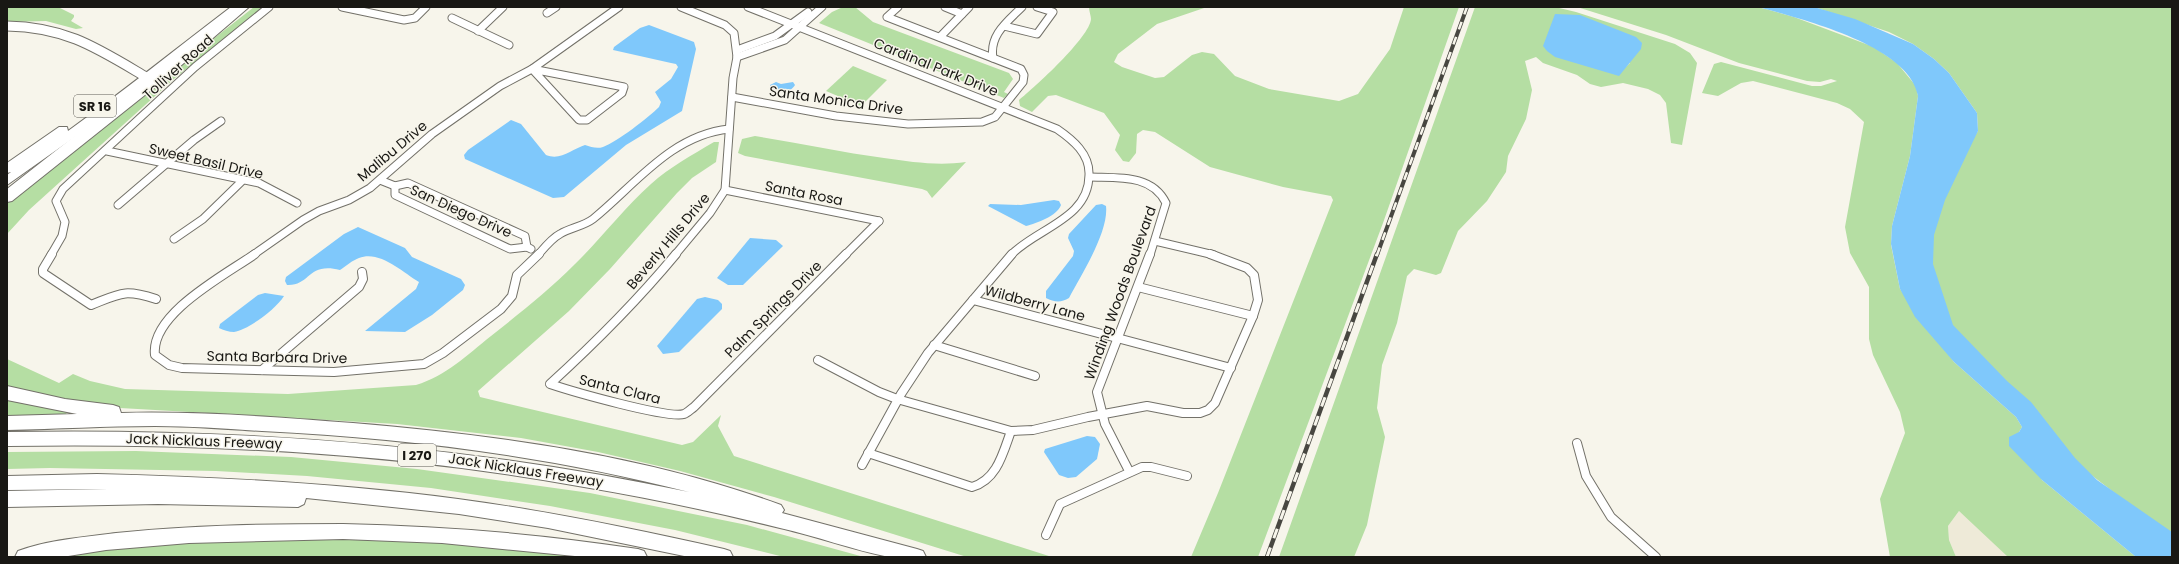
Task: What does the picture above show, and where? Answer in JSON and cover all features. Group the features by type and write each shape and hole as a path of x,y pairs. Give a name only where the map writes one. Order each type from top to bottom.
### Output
{"highway":[{"path":"7,197 165,72 243,7"},
{"path":"7,393 65,406 157,419"},
{"path":"7,423 157,419 364,430 422,436 559,455 625,468 745,498 822,529"},
{"name":"Jack Nicklaus Freeway","path":"7,440 199,440 294,444 414,454 591,479 679,496 822,529 917,557"},
{"path":"7,483 162,483 278,489 376,497 504,513 614,531 724,557"},
{"path":"7,499 151,496 273,500 376,497"},
{"path":"28,556 145,538 283,531 340,531 481,537 591,549 638,557"}],"main road":[{"name":"SR 16","path":"7,181 123,97 146,76 238,7"},
{"name":"SR 16","path":"7,169 114,93 146,76"}],"street":[{"name":"Tolliver Road","path":"156,299 134,292 121,293 91,305 43,273 43,268 62,236 65,222 55,204 56,199 69,183 107,150 195,67 269,7"},
{"path":"342,7 404,20 415,18 426,7"},
{"path":"478,31 503,7"},
{"path":"547,13 556,7"},
{"name":"Malibu Drive","path":"153,347 162,327 179,307 303,220 360,194 380,180 432,134 500,86 532,69 619,7"},
{"path":"681,7 729,28 734,33 737,50 784,40 814,7"},
{"name":"Cardinal Park Drive","path":"748,7 1048,125 1068,136 1076,144 1087,158 1090,177"},
{"path":"797,26 822,7"},
{"path":"898,7 887,17 993,58"},
{"path":"945,7 962,14"},
{"path":"940,37 969,7"},
{"path":"993,58 991,49 992,40 1022,7"},
{"path":"1004,26 1037,34 1053,12 1037,7"},
{"path":"452,18 509,45"},
{"path":"7,26 33,26 65,32 146,76"},
{"name":"Beverly Hills Drive","path":"550,384 602,336 642,294 710,213 725,190 729,129 737,50"},
{"name":"Santa Monica Drive","path":"732,98 836,116 908,124 982,122 990,120 1003,108 1023,82 1024,75 1021,69 993,58"},
{"path":"532,69 624,87 622,93 587,120 579,120 532,69"},
{"path":"118,205 202,134 221,121"},
{"name":"Santa Barbara Drive","path":"153,347 158,359 182,368 334,372 411,366 434,358 501,309 512,296 517,275 559,234 592,220 651,166 667,154 694,139 719,130 729,129"},
{"name":"Sweet Basil Drive","path":"107,150 167,165 259,183 297,203"},
{"path":"862,466 897,399 934,345 1020,246 1058,223 1074,211 1083,199 1090,177"},
{"name":"Winding Woods Boulevard","path":"1090,177 1134,180 1145,183 1159,190 1165,198 1166,209 1155,241 1097,392 1101,414 1129,472"},
{"path":"174,239 203,219 243,180"},
{"name":"San Diego Drive","path":"380,180 395,186 408,183 525,236 527,247"},
{"name":"San Diego Drive","path":"395,186 394,195 510,249 527,247 540,252"},
{"name":"Santa Rosa","path":"725,190 879,222"},
{"name":"Palm Springs Drive","path":"684,414 694,407 879,222"},
{"path":"818,360 879,392 897,399 1011,431 1024,431 1101,414 1154,406 1192,414 1201,414 1210,410 1215,403 1253,316 1258,300 1254,275 1247,268 1219,256 1155,241"},
{"path":"262,370 359,287 363,279 362,272"},
{"path":"1138,287 1253,316"},
{"name":"Wildberry Lane","path":"972,300 1231,368"},
{"path":"934,345 1035,376"},
{"name":"Santa Clara","path":"550,384 668,414 684,414"},
{"path":"868,453 972,486 978,486 983,484 991,477 1011,431"},
{"path":"1578,443 1586,476 1611,517 1656,557"},
{"path":"1046,535 1060,504 1129,472 1142,467 1151,467 1187,476"}],"shaded area":[{"path":"1959,511 1985,533 2008,557 1956,557 1949,540 1948,526"}],"green space":[{"path":"7,7 58,7 74,15 71,21 83,28 76,29 46,21 7,22"},
{"path":"254,7 264,7 175,78 29,210 7,234 7,201 10,198"},
{"path":"843,7 855,7 873,22 1009,73 1013,79 1004,92 1008,94 1004,98 819,23 832,12"},
{"path":"1089,7 1207,7 1157,24 1118,54 1114,62 1122,67 1155,78 1164,77 1192,55 1202,52 1214,54 1235,76 1269,89 1339,101 1358,94 1390,49 1404,7 1459,7 1383,223 1258,557 1191,557 1218,493 1333,200 1331,196 1283,187 1210,167 1155,132 1143,130 1137,134 1136,153 1129,162 1123,161 1115,150 1120,135 1104,113 1056,95 1048,96 1032,112 1020,106 1019,100 1060,62 1081,38 1091,19"},
{"path":"1475,7 1555,7 1576,12 1675,44 1690,53 1697,63 1682,145 1671,143 1666,103 1660,95 1648,89 1623,83 1601,87 1590,84 1577,75 1543,63 1536,57 1525,61 1532,90 1526,119 1508,156 1506,172 1487,201 1458,231 1441,273 1436,275 1414,269 1407,276 1397,323 1382,365 1377,408 1385,437 1367,525 1354,557 1279,557","holes":["1555,15 1630,63 1620,72"]},
{"path":"1577,7 1758,7 1794,17 1874,47 1897,63 1916,86 1918,96 1910,156 1892,226 1891,245 1900,289 1954,362 2016,417 2022,427 2019,432 2042,480 2136,557 2008,557 1959,511 1948,526 1949,540 1956,557 1890,557 1880,499 1905,433 1900,412 1873,355 1869,339 1869,287 1850,253 1845,227 1864,122 1850,109 1837,103 1753,81 1741,83 1718,96 1702,93 1714,64 1721,62 1812,86 1821,86 1837,81 1831,79 1820,82 1807,81 1739,63 1666,35"},
{"path":"1814,7 2172,7 2172,537 2051,444 2004,384 1950,325 1926,260 1929,207 1978,131 1977,113 1949,73 1934,59 1913,44 1889,32"},
{"path":"853,66 887,80 861,106 826,91"},
{"path":"755,136 905,161 935,164 966,162 932,198 927,191 922,189 745,156 738,153 742,139"},
{"path":"714,142 719,142 716,162 692,178 677,193 610,269 569,311 478,391 480,397 682,445 693,442 721,415 718,426 734,456 1052,557 967,557 774,497 680,471 598,452 521,438 397,424 120,408 47,397 7,387 7,359 59,383 73,374 90,381 125,389 288,394 416,385 447,371 523,310 574,265 651,184 673,167"},
{"path":"7,398 69,410 66,414 7,417"},
{"path":"136,451 291,457 417,469 590,493 747,525 864,557 784,557 675,530 550,506 431,488 307,476 216,471 50,468 7,469 7,452"},
{"path":"352,539 458,544 585,557 66,557 137,545 205,541"}],"water":[{"path":"1758,7 1814,7 1855,19 1913,44 1934,59 1949,73 1977,113 1978,131 1945,200 1934,235 1933,264 1953,325 2007,381 2031,402 2075,458 2097,480 2172,532 2172,557 2136,557 2042,480 2009,446 2009,437 2019,432 2022,427 2016,417 1954,362 1915,317 1900,289 1891,244 1892,226 1910,156 1918,96 1910,78 1895,62 1875,49 1851,37 1825,27"},
{"path":"1555,14 1580,15 1636,37 1642,43 1641,49 1619,76 1555,57 1543,46"},
{"path":"649,25 694,42 696,49 682,111 626,145 564,197 553,198 465,159 464,155 468,150 511,120 521,124 546,155 557,157 585,145 601,148 632,129 659,107 661,102 655,92 671,79 678,67 676,64 613,50 614,47 640,28"},
{"path":"776,82 781,84 793,82 795,85 787,91 780,91 770,88 770,85"},
{"path":"1054,200 1059,201 1061,205 1059,209 1051,216 1026,226 988,206 990,204 1021,205"},
{"path":"1102,204 1106,206 1106,216 1099,240 1087,266 1069,298 1063,301 1058,301 1046,298 1046,291 1073,256 1074,251 1068,238 1069,234 1096,205"},
{"path":"358,227 405,248 412,257 461,279 465,285 463,290 432,315 405,332 365,331 416,289 419,282 383,259 367,256 357,259 340,270 329,268 321,269 315,271 301,282 287,285 285,281 286,277 344,234"},
{"path":"750,238 776,240 783,246 743,285 728,285 717,278"},
{"path":"265,293 284,296 268,313 247,327 234,332 219,328 220,324 258,295"},
{"path":"705,297 718,300 722,304 722,309 679,352 663,354 657,346 697,299"},
{"path":"1087,436 1095,437 1100,444 1097,459 1076,477 1068,478 1059,475 1044,452 1045,449"}],"railway":[{"path":"1377,255 1467,7"},
{"path":"1267,557 1377,254"}]}
